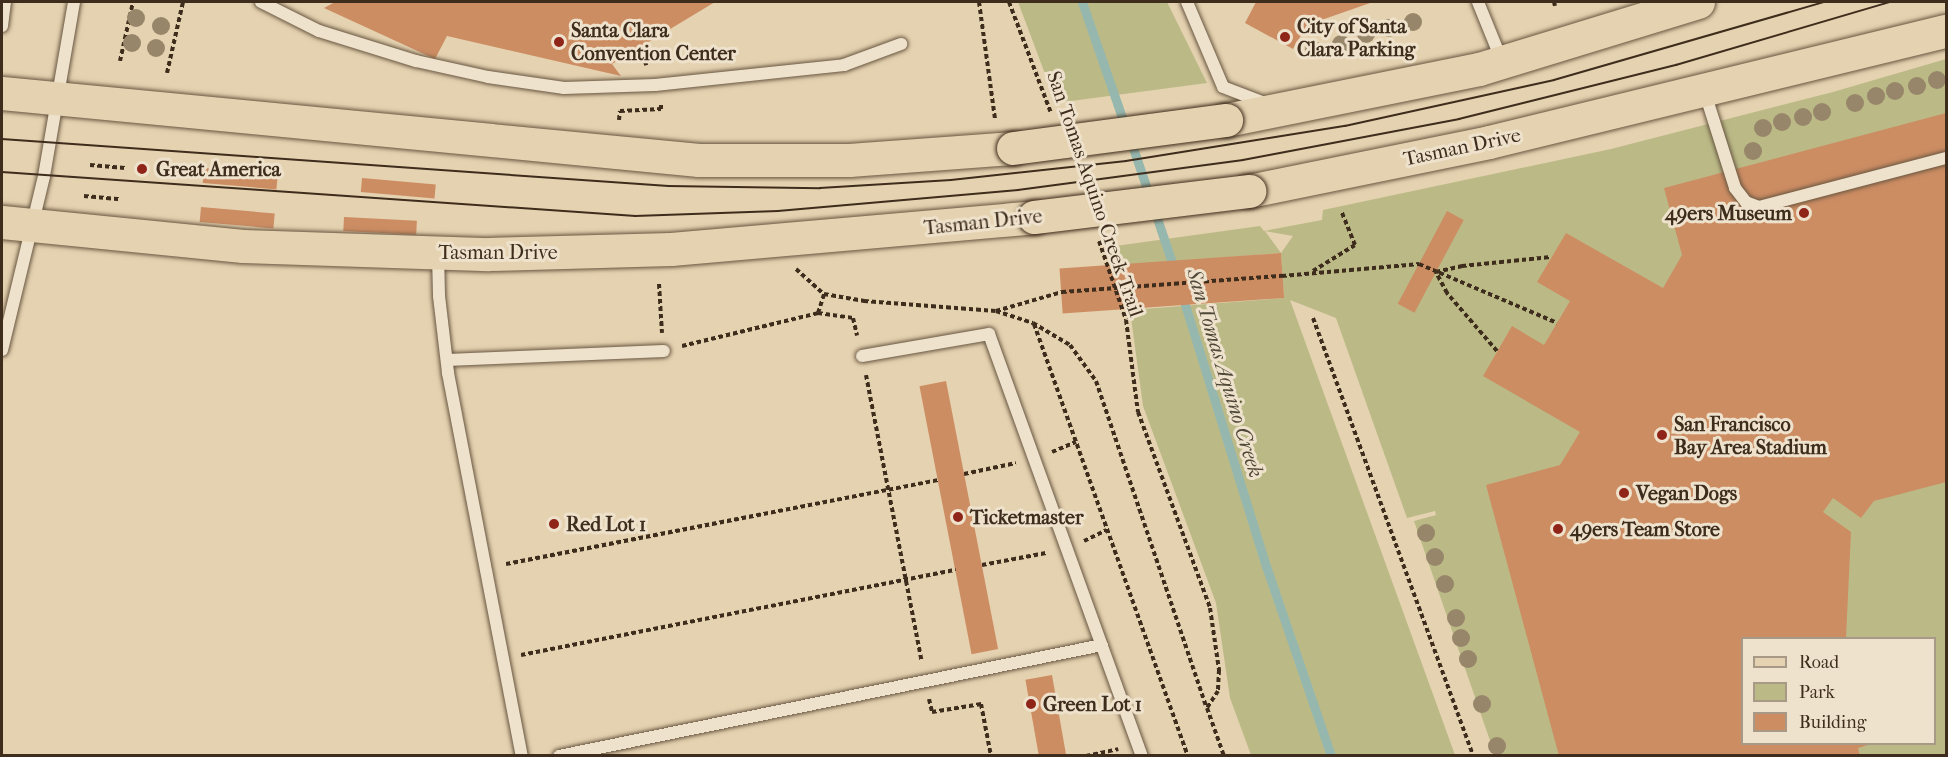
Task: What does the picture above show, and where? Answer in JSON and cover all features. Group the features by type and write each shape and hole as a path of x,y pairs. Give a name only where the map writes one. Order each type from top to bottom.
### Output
{"main road":[{"path":"2,93 606,154 779,162 1013,148 1226,120 1503,62 1698,2"},
{"name":"Tasman Drive","path":"17,224 243,246 438,252 670,249 1034,217 1250,192 1490,142 1947,31"}],"lane":[{"path":"2,26 5,2"},
{"path":"2,350 17,224 58,99 74,2"},
{"path":"261,2 319,31 426,63 564,88 655,86 844,65 901,44"},
{"path":"1187,2 1223,87 1282,110"},
{"path":"1478,2 1503,62"},
{"path":"1703,89 1735,188 1746,202 1759,207 1947,158"},
{"path":"438,252 447,360 522,756"},
{"path":"862,356 989,334 1140,750"},
{"path":"447,360 664,351"},
{"path":"559,756 926,683 1102,645"}],"path":[{"path":"120,61 133,2"},
{"path":"167,73 183,2"},
{"path":"979,2 995,115"},
{"name":"San Tomas Aquino Creek Trail","path":"1009,2 1054,120"},
{"path":"640,47 648,72"},
{"path":"619,120 620,111 662,110 660,98"},
{"path":"90,165 126,168"},
{"path":"84,196 120,199"},
{"path":"1312,271 1355,245 1342,213"},
{"name":"San Tomas Aquino Creek Trail","path":"1095,231 1126,320 1138,412 1210,608 1219,670 1218,691 1208,708"},
{"path":"1436,272 1462,266 1551,257"},
{"path":"996,310 1062,292 1419,264 1557,323"},
{"path":"1436,272 1447,293 1497,351"},
{"path":"804,277 824,294 864,301 996,310 1033,323 1070,345 1096,381 1224,756"},
{"path":"659,284 664,351 818,313 853,318 891,490 932,712 981,704 991,756"},
{"path":"818,313 824,294"},
{"path":"1313,318 1473,756"},
{"path":"1033,323 1188,756"},
{"path":"485,568 939,480"},
{"path":"503,659 956,570"},
{"path":"1086,756 1140,750"}],"green space":[{"path":"1018,2 1167,2 1207,83 1056,103"},
{"name":"San Francisco Bay Area Stadium","path":"1946,59 1946,755 1495,755 1414,521 1436,515 1435,511 1407,518 1336,318 1290,300 1455,755 1251,755 1230,698 1216,603 1143,406 1130,310 1284,298 1281,253 1115,266 1108,247 1260,226 1264,231 1322,220 1323,210 1611,149 1833,92","holes":["1265,231 1293,236 1281,253"]}],"building":[{"name":"Santa Clara Convention Center","path":"335,2 715,2 612,64 621,76 447,36 435,59 324,8"},
{"name":"City of Santa Clara Parking","path":"1256,2 1373,2 1307,25 1293,49 1245,23"},
{"name":"San Francisco Bay Area Stadium","path":"1946,113 1946,482 1874,501 1861,518 1833,498 1823,512 1851,532 1846,637 1741,637 1741,745 1868,745 1858,748 1860,756 1559,756 1486,485 1560,465 1580,432 1483,376 1512,326 1544,345 1570,301 1537,282 1566,233 1663,288 1682,255 1664,188"},
{"path":"204,168 278,174 276,189 203,183"},
{"path":"362,178 436,184 434,198 361,192"},
{"path":"201,207 275,213 273,228 200,222"},
{"path":"1447,211 1464,220 1414,313 1398,304"},
{"path":"344,217 417,221 416,235 343,231"},
{"path":"1281,253 1284,298 1063,313 1060,268"},
{"name":"Ticketmaster","path":"946,381 998,649 972,654 919,386"},
{"path":"1052,675 1066,756 1039,756 1025,680"}],"waterway":[{"name":"San Tomas Aquino Creek","path":"1082,2 1125,126"},
{"name":"San Tomas Aquino Creek","path":"1130,139 1175,271"},
{"name":"San Tomas Aquino Creek","path":"1182,295 1266,566 1331,756"}],"tram line":[{"path":"2,139 668,186 820,188 951,180 1126,161 1345,126 1554,80 1825,2"},
{"path":"2,172 635,216 778,211 1018,190 1243,160 1459,119 1676,65 1890,2"}],"place":[{"name":"City of Santa Clara Parking","path":"1285,37"},
{"name":"Santa Clara Convention Center","path":"559,42"},
{"name":"Great America","path":"142,169"},
{"name":"49ers Museum","path":"1804,213"},
{"name":"San Francisco Bay Area Stadium","path":"1662,435"},
{"name":"Vegan Dogs","path":"1624,493"},
{"name":"Ticketmaster","path":"958,517"},
{"name":"Red Lot 1","path":"554,524"},
{"name":"49ers Team Store","path":"1558,529"},
{"name":"Green Lot 1","path":"1031,704"}]}
